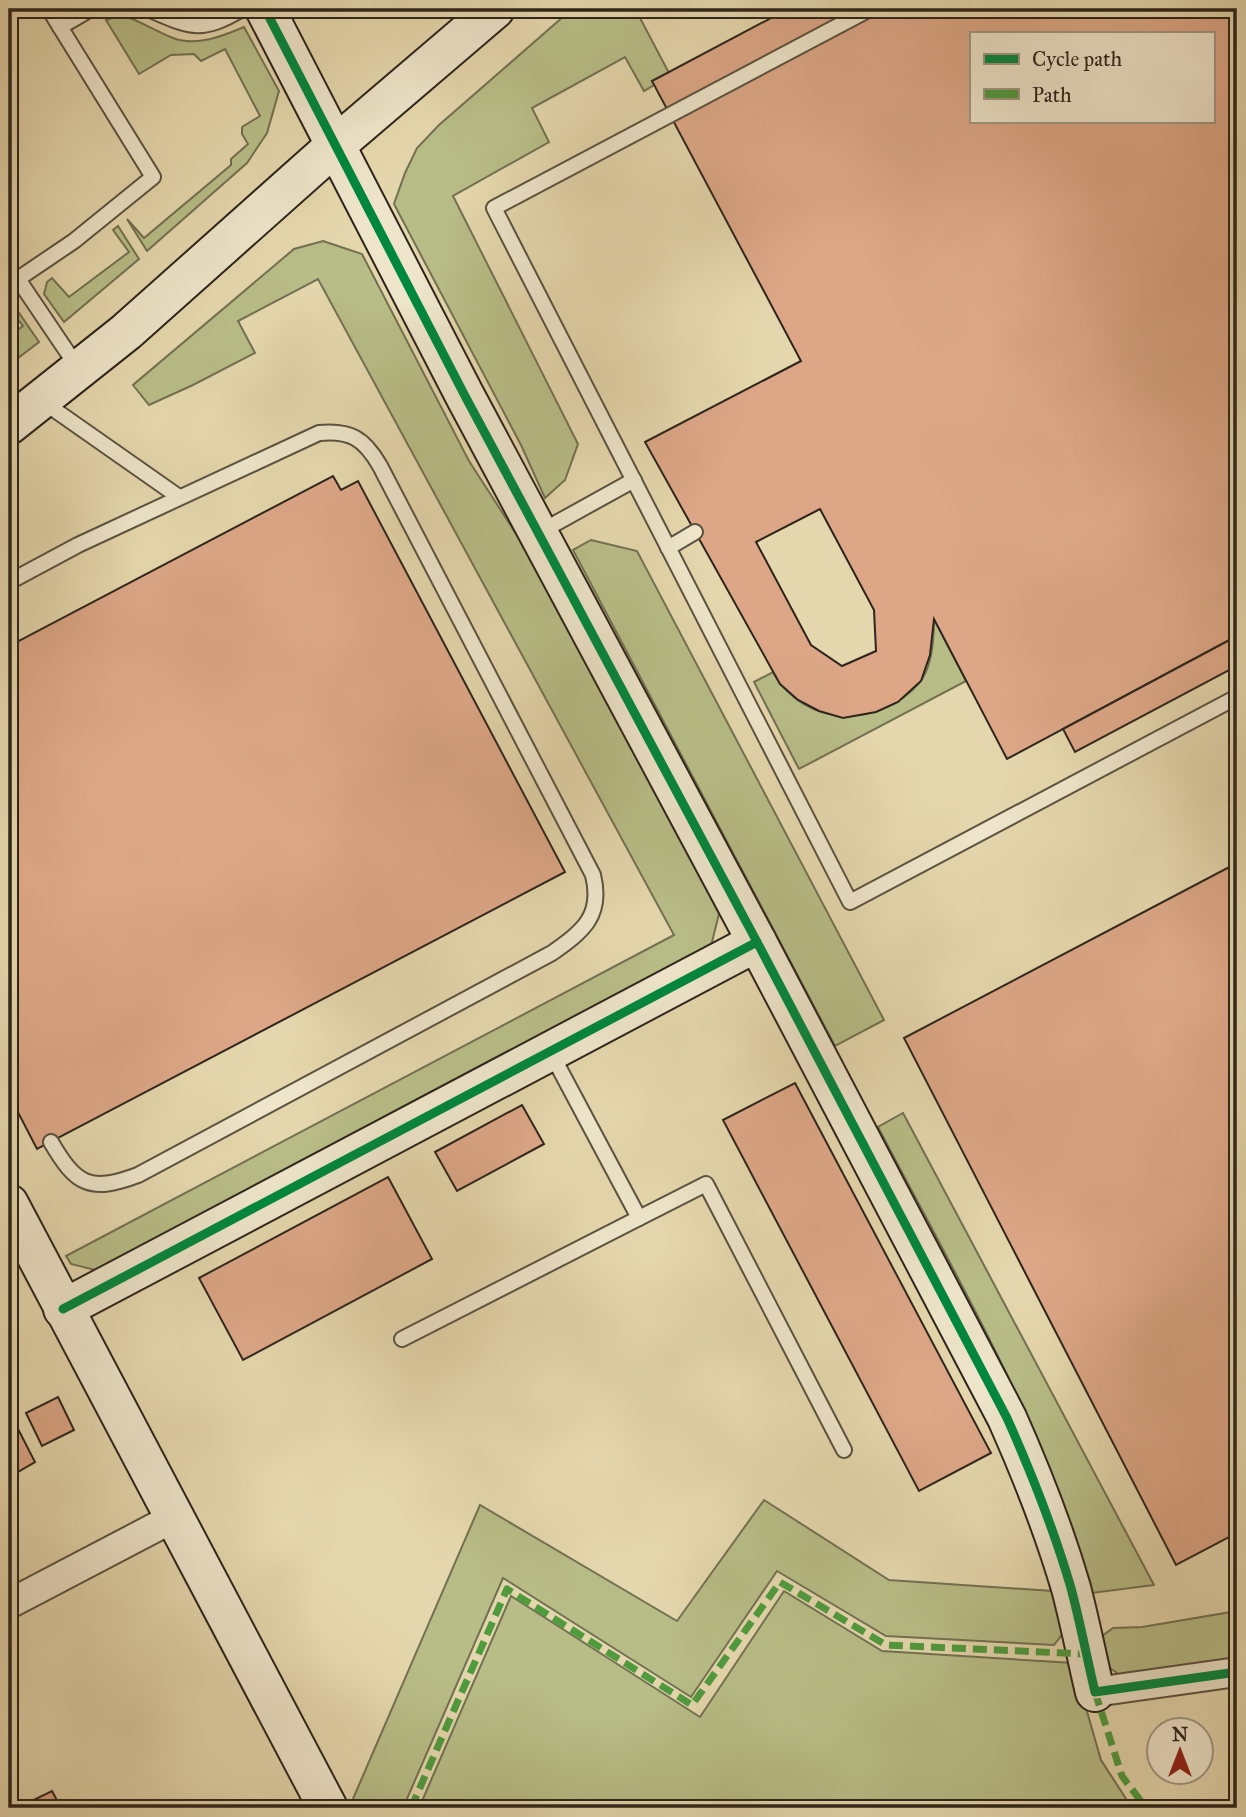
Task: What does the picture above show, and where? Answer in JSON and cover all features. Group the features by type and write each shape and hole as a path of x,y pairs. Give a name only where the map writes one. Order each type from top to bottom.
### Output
{"street":[{"path":"265,9 465,396 757,942 1007,1418 1032,1472 1071,1590 1095,1692 1237,1672"},
{"path":"9,425 79,370 495,9"},
{"path":"63,1309 757,942"},
{"path":"9,1204 328,1808"},
{"path":"9,1604 176,1517"}],"lane":[{"path":"49,9 153,177 74,241 13,282 79,370"},
{"path":"60,27 91,9"},
{"path":"148,9 197,27 225,19 242,9"},
{"path":"870,9 494,208 850,902 1237,697"},
{"path":"41,400 179,496"},
{"path":"9,582 179,496 319,433 338,431 354,436 370,448 593,875 597,893 593,914 573,937 552,953 138,1175 116,1183 94,1185 78,1178 65,1167 51,1142"},
{"path":"539,533 634,480"},
{"path":"668,548 695,532"},
{"path":"551,1053 639,1218"},
{"path":"402,1339 706,1184 844,1450"}],"green space":[{"path":"572,9 657,9 640,18 669,73 652,81 654,85 644,91 625,57 532,108 549,142 453,196 578,444 565,480 545,498 521,445 394,204 417,148 439,125"},
{"path":"121,15 166,35 191,41 209,39 244,27 279,91 267,133 247,163 147,251 127,219 144,238 231,165 231,159 248,144 242,134 242,127 260,116 225,49 201,61 194,54 171,55 139,74 106,20"},
{"path":"118,226 139,259 64,322 44,294 47,282 52,278 69,297 129,252 113,230"},
{"path":"323,241 362,254 469,461 540,571 720,910 711,946 103,1272 71,1264 66,1256 674,935 318,279 238,321 255,353 149,405 133,385 294,249"},
{"path":"10,309 17,310 39,342 9,365 9,336 23,326"},
{"path":"591,540 637,551 884,1020 835,1046 573,550"},
{"path":"934,619 966,681 799,769 754,682 773,672 803,704 843,716 885,708 903,697 924,676 931,652"},
{"path":"903,1113 1154,1585 1092,1593 1073,1532 1025,1413 968,1297 878,1127"},
{"path":"764,1500 889,1580 1053,1591 1064,1632 1054,1645 886,1636 777,1571 691,1697 503,1578 403,1808 349,1808 480,1505 677,1621"},
{"path":"784,1591 882,1651 1073,1663 1101,1760 1132,1808 419,1808 511,1596 700,1717"},
{"path":"1237,1611 1237,1658 1121,1676 1110,1668 1102,1636 1113,1628 1142,1627"}],"building":[{"path":"788,9 1237,9 1237,636 1007,759 934,619 930,655 921,681 898,702 876,712 843,718 819,711 798,700 780,684 645,442 801,361 652,81","holes":["820,509 874,610 876,651 842,666 811,645 756,542"]},
{"path":"333,476 341,490 358,481 565,872 37,1149 9,1095 9,646"},
{"path":"1237,636 1237,666 1075,752 1063,729"},
{"path":"1237,863 1237,1533 1176,1565 904,1038"},
{"path":"795,1083 991,1453 919,1491 723,1120"},
{"path":"522,1105 544,1144 457,1191 435,1152"},
{"path":"388,1177 432,1259 243,1360 199,1278"},
{"path":"58,1397 74,1430 42,1446 26,1413"},
{"path":"16,1425 35,1462 16,1473 9,1458 9,1429"},
{"path":"52,1791 61,1808 17,1808"}],"marked path":[{"path":"411,1808 507,1589 692,1705 780,1582 886,1645 1086,1654"},
{"path":"1095,1692 1122,1776 1146,1808"}],"cycle path":[{"path":"265,9 465,396 757,942 1007,1418 1042,1502 1064,1566 1095,1692 1237,1672"},
{"path":"63,1309 757,942"}]}
